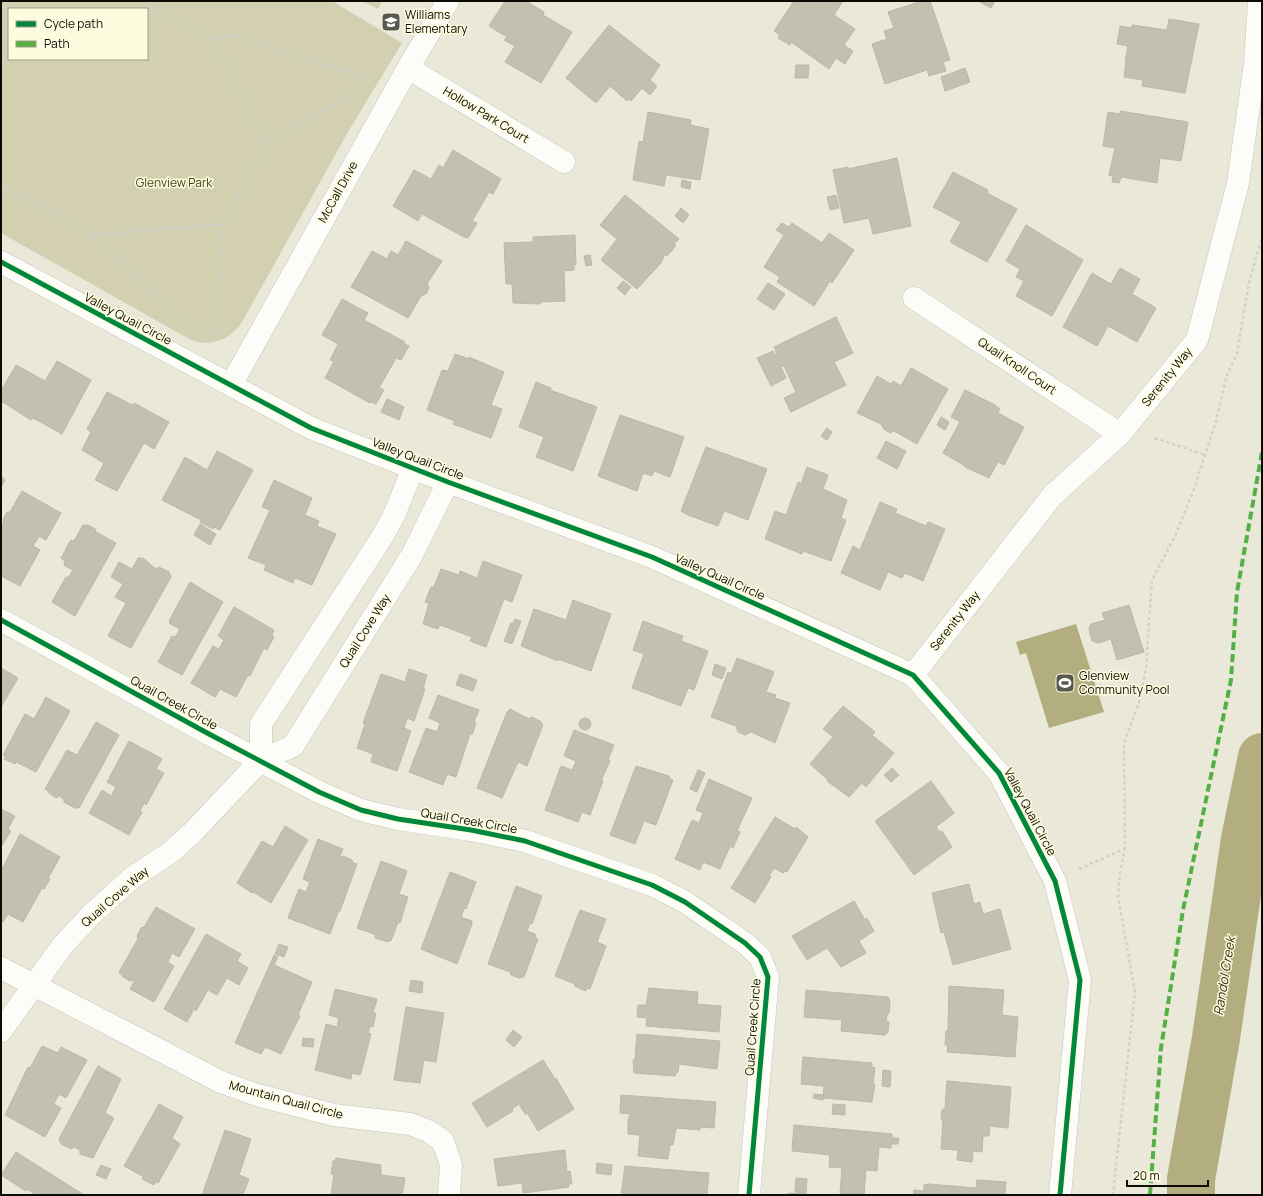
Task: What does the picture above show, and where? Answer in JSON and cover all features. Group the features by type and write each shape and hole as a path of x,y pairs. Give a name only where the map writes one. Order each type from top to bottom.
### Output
{"street":[{"name":"McCall Drive","path":"231,385 408,68 448,1"},
{"name":"Serenity Way","path":"913,675 1052,496 1120,434 1196,340 1238,183 1255,63 1259,1"},
{"name":"Hollow Park Court","path":"408,68 564,162"},
{"name":"Valley Quail Circle","path":"1,262 311,428 448,482 652,557 913,675 999,773 1055,881 1080,980 1060,1195"},
{"name":"Quail Knoll Court","path":"914,298 1120,434"},
{"path":"260,760 261,724 384,534 395,513 413,468"},
{"name":"Quail Cove Way","path":"1,1031 63,945 91,915 134,877 171,852 192,833 260,760 293,746 412,555 448,482"},
{"name":"Quail Creek Circle","path":"1,620 208,734 319,792 361,810 398,819 471,830 524,841 652,885 685,902 745,943 760,957 768,977 749,1195"},
{"name":"Mountain Quail Circle","path":"1,968 33,986 221,1082 257,1094 334,1115 410,1124 428,1131 443,1141 451,1165 449,1195"}],"path":[{"path":"142,1 215,40 266,145"},
{"path":"1,185 93,235 183,321 218,336 223,224 266,145 373,80 231,35 215,40"},
{"path":"93,235 223,224"},
{"path":"1113,1195 1135,992 1118,897 1120,873 1125,849 1124,743 1139,703 1146,668 1152,580 1174,536 1194,489 1216,421 1226,376 1237,353 1250,283 1262,237"},
{"path":"1155,438 1205,455"},
{"path":"1079,869 1125,849"}],"green space":[{"name":"Glenview Park","path":"1,1 332,1 402,43 348,132 242,322 232,333 220,340 206,343 191,340 1,233"},
{"path":"361,1 382,1 378,9"}],"shaded area":[{"name":"Glenview Community Pool","path":"1076,624 1104,712 1049,728 1026,653 1020,655 1016,642"}],"building":[{"path":"505,1 526,1 544,12 543,15 572,32 541,83 505,62 515,46 504,40 507,37 489,26"},
{"path":"794,1 843,1 834,15 855,29 844,45 853,51 845,64 836,58 829,69 791,42 790,45 778,38 780,35 774,31"},
{"path":"922,1 930,1 935,15 950,60 943,62 946,71 929,76 927,70 885,84 872,44 887,39 884,31 894,28 888,12"},
{"path":"995,1 991,8 980,2"},
{"path":"1169,19 1199,24 1185,93 1142,86 1143,80 1124,77 1128,46 1117,44 1120,26 1131,28 1132,25 1167,30"},
{"path":"609,25 660,65 650,80 657,86 650,95 642,88 631,101 629,99 627,101 610,86 596,103 566,78"},
{"path":"796,65 809,65 808,78 795,78"},
{"path":"965,68 970,82 945,91 941,77"},
{"path":"1120,111 1188,122 1181,161 1160,158 1157,183 1121,177 1119,183 1112,182 1113,176 1109,175 1115,148 1103,146 1108,112 1120,114"},
{"path":"648,112 691,120 690,125 709,129 700,180 666,175 664,186 633,180 639,141 643,142"},
{"path":"453,150 501,179 493,194 489,192 472,221 477,223 468,238 422,214 418,221 393,206 414,170 431,179 439,165 443,168"},
{"path":"897,158 911,226 873,234 869,218 844,223 833,170 848,167 848,169"},
{"path":"953,172 988,190 987,193 1017,209 987,262 950,242 961,222 933,207"},
{"path":"682,180 691,182 690,189 681,187"},
{"path":"625,195 679,239 674,244 676,246 667,256 665,254 661,263 637,289 601,260 617,239 600,225"},
{"path":"836,195 839,208 830,210 827,197"},
{"path":"681,208 689,215 683,223 675,216"},
{"path":"782,223 789,227 792,223 822,243 829,233 854,250 832,283 830,281 814,306 777,282 780,277 764,267 784,235 776,230"},
{"path":"1026,225 1083,260 1052,316 1016,296 1024,281 1016,277 1020,269 1006,261"},
{"path":"575,235 576,265 574,265 574,270 564,271 565,301 540,302 540,304 513,303 512,284 506,284 504,243 533,242 533,237"},
{"path":"406,241 442,261 427,284 429,288 426,294 421,296 408,318 351,287 372,251 387,259 391,251 398,255"},
{"path":"590,255 592,265 586,266 584,256"},
{"path":"1120,268 1140,279 1132,294 1156,308 1137,342 1108,326 1097,346 1063,327 1092,273 1111,284"},
{"path":"623,281 631,287 625,295 617,288"},
{"path":"768,283 785,294 774,310 757,299"},
{"path":"342,299 368,313 364,320 405,342 404,344 409,346 401,360 396,358 379,388 384,390 376,404 370,403 325,378 334,361 330,360 338,344 322,335"},
{"path":"836,317 853,353 834,362 846,385 791,412 784,398 796,392 784,366 781,367 786,378 771,386 757,358 773,351 775,355 777,354 774,347"},
{"path":"455,354 469,359 469,357 504,372 491,405 502,409 491,438 453,424 455,421 427,410 442,370 448,371"},
{"path":"57,361 91,380 62,434 33,418 31,420 1,401 1,391 16,365 45,381"},
{"path":"911,368 948,389 917,444 894,431 890,433 884,429 881,424 857,413 877,376 891,384 893,381 901,386"},
{"path":"536,382 551,388 550,390 597,407 573,471 536,457 544,437 519,427"},
{"path":"965,390 995,405 1000,409 998,413 1024,427 1004,465 998,462 989,478 965,467 943,453 960,422 951,417"},
{"path":"107,392 132,405 134,403 169,422 154,449 144,443 117,491 95,480 104,463 82,450 91,432 87,429"},
{"path":"387,399 404,407 399,420 381,412"},
{"path":"620,415 684,437 670,477 654,471 652,476 643,473 637,491 598,476"},
{"path":"941,417 949,422 945,430 937,425"},
{"path":"827,428 832,432 827,440 821,436"},
{"path":"886,441 906,451 897,469 877,458"},
{"path":"706,447 767,469 748,520 724,511 718,526 681,511"},
{"path":"217,451 253,470 220,530 214,527 213,529 200,522 201,520 162,500 185,457 207,470"},
{"path":"807,467 828,475 823,489 847,500 841,518 846,520 831,561 803,551 802,554 765,539 775,511 786,515 798,482 801,484"},
{"path":"1,476 5,480 1,487"},
{"path":"274,480 312,498 305,515 319,521 317,526 336,534 312,585 295,578 293,583 264,570 266,565 248,558 270,510 262,507"},
{"path":"22,491 61,513 46,540 39,536 33,546 40,550 20,586 1,576 1,528 7,512 10,512"},
{"path":"880,502 897,509 895,513 926,526 928,522 945,529 923,581 905,573 902,578 888,572 880,590 841,573 853,546 860,550"},
{"path":"200,524 216,534 210,545 194,535"},
{"path":"83,525 88,525 95,529 96,532 116,543 75,616 52,602 66,577 69,577 73,570 65,566 64,560 61,558 66,549 69,551 66,548 71,540 74,541"},
{"path":"138,558 143,558 156,569 159,567 169,572 171,577 131,648 108,636 126,603 115,597 123,584 111,577 119,562 132,569"},
{"path":"483,561 522,575 512,602 504,599 486,647 470,641 472,637 440,625 438,629 423,624 429,603 425,602 431,587 434,587 441,569 459,575 460,571 477,578"},
{"path":"190,582 223,602 182,675 158,662 172,636 175,637 180,629 169,623 171,621 169,621"},
{"path":"573,600 611,614 591,671 558,659 558,661 521,646 534,609 566,620"},
{"path":"1129,605 1144,652 1117,660 1111,639 1098,643 1092,641 1089,629 1091,624 1105,620 1102,613"},
{"path":"234,607 274,630 272,635 274,637 267,650 264,648 250,676 248,675 236,697 220,689 215,697 191,683 213,646 219,649 224,640 218,636"},
{"path":"515,619 521,621 512,644 504,641 511,623 513,623"},
{"path":"643,621 683,636 681,641 708,651 694,690 688,688 681,706 632,688 644,654 633,650"},
{"path":"737,658 774,672 766,692 776,695 775,698 790,703 775,743 751,732 745,735 738,732 736,726 711,717 728,672 731,674"},
{"path":"715,664 726,668 722,679 712,675"},
{"path":"1,668 18,678 1,707"},
{"path":"409,669 427,675 423,689 425,689 414,721 407,718 404,728 411,731 397,771 371,762 373,754 357,748 365,724 363,723 381,674 405,682"},
{"path":"460,674 477,680 473,691 456,685"},
{"path":"438,695 479,710 474,722 476,723 472,735 470,734 456,777 447,774 443,785 409,772 426,728 437,732 440,723 429,718"},
{"path":"46,697 70,711 36,772 16,762 15,764 4,759 6,756 3,755 25,714 34,719"},
{"path":"843,706 875,732 872,735 894,753 866,787 862,783 849,797 827,781 828,780 810,764 833,737 823,729"},
{"path":"510,709 529,719 531,717 540,721 543,725 527,766 518,762 502,798 477,788 507,712"},
{"path":"583,718 587,718 591,724 587,730 583,730 579,726 579,722"},
{"path":"96,722 119,735 79,808 75,808 64,802 64,799 59,796 56,798 45,789 67,750 77,755"},
{"path":"574,730 614,745 608,760 610,761 601,781 603,781 590,815 582,812 578,822 545,810 561,766 572,770 576,761 564,756"},
{"path":"129,741 162,759 156,769 164,773 146,805 144,803 140,811 142,812 129,835 89,813 102,790 111,796 116,787 107,782"},
{"path":"636,766 669,776 669,778 673,780 656,825 644,821 635,844 610,835"},
{"path":"892,768 899,775 891,782 884,775"},
{"path":"698,770 705,773 697,792 690,789"},
{"path":"709,779 752,798 737,831 740,832 733,848 730,846 720,869 703,862 700,870 675,859 692,820 699,823 703,813 696,810"},
{"path":"931,781 954,813 936,827 940,832 942,831 952,847 914,875 875,821"},
{"path":"1,809 15,816 8,829 11,831 1,847"},
{"path":"775,817 795,829 796,827 808,837 787,872 785,871 783,873 774,868 769,876 771,877 755,903 731,888"},
{"path":"285,826 308,840 271,903 237,883 262,841 273,847"},
{"path":"20,834 60,857 48,878 50,879 44,889 42,888 23,922 8,914 3,922 1,921 1,871"},
{"path":"318,839 343,849 339,858 343,856 357,864 330,934 288,918 299,889 306,892 310,882 303,879"},
{"path":"381,861 407,871 399,894 408,897 400,923 398,922 391,941 389,940 388,942 375,938 376,935 357,928"},
{"path":"450,872 476,882 466,909 464,908 461,917 472,921 472,924 457,964 421,949"},
{"path":"969,884 974,904 980,902 983,914 1000,909 1011,949 953,965 944,932 941,933 932,893"},
{"path":"516,886 542,896 532,924 530,923 527,931 535,934 536,938 538,939 524,977 519,978 511,975 510,972 488,964"},
{"path":"854,901 865,920 867,918 874,931 859,941 866,953 841,967 827,948 807,960 792,936"},
{"path":"156,907 195,929 179,957 172,953 168,962 174,966 154,1002 130,989 135,980 130,981 123,977 119,972 138,939 137,936 141,928 144,927"},
{"path":"580,910 606,919 597,942 606,946 590,989 587,988 586,991 574,986 575,984 555,976"},
{"path":"206,934 241,954 237,961 248,968 239,985 227,978 217,995 208,990 196,1011 194,1009 187,1022 164,1009"},
{"path":"279,944 288,947 284,957 275,954"},
{"path":"274,955 278,957 274,965 312,982 298,1015 300,1016 281,1054 265,1047 261,1054 235,1043"},
{"path":"411,980 423,982 422,993 409,991"},
{"path":"949,986 1004,990 1002,1015 1018,1017 1015,1057 947,1052 948,1045 945,1045 946,1031 948,1031"},
{"path":"649,988 698,992 697,1004 721,1006 719,1032 646,1026 647,1018 637,1017 638,1005 646,1005"},
{"path":"335,989 377,999 373,1013 376,1013 373,1027 370,1026 368,1033 371,1034 362,1069 360,1075 352,1073 351,1079 315,1070 326,1024 337,1027 339,1018 329,1015"},
{"path":"806,990 888,997 890,1001 889,1013 886,1021 889,1022 888,1032 885,1035 841,1031 842,1020 804,1017"},
{"path":"406,1007 444,1013 436,1062 424,1060 420,1083 394,1080"},
{"path":"513,1030 522,1037 514,1047 506,1040"},
{"path":"637,1034 720,1041 717,1069 679,1064 678,1072 675,1076 634,1073 633,1060 635,1059"},
{"path":"303,1038 314,1039 313,1047 302,1046"},
{"path":"42,1046 58,1053 61,1047 87,1060 66,1098 59,1094 54,1104 61,1108 45,1137 5,1115 28,1067 30,1068"},
{"path":"803,1057 872,1063 872,1068 875,1067 873,1084 875,1084 872,1102 823,1098 824,1086 801,1084"},
{"path":"543,1060 555,1079 556,1078 574,1109 538,1131 528,1114 525,1114 519,1104 512,1109 513,1111 487,1127 472,1103"},
{"path":"98,1066 121,1079 105,1113 114,1118 93,1158 80,1154 80,1150 74,1147 71,1149 61,1144 59,1139"},
{"path":"883,1070 891,1071 890,1087 882,1086"},
{"path":"947,1081 1011,1087 1008,1128 990,1126 989,1136 983,1136 982,1152 973,1151 972,1162 957,1160 958,1150 941,1149 943,1122 941,1119 942,1110 945,1108"},
{"path":"814,1094 823,1095 823,1100 813,1098"},
{"path":"621,1095 716,1102 714,1128 700,1127 700,1130 676,1128 673,1145 670,1145 668,1159 638,1156 640,1135 628,1134 628,1120 630,1114 620,1113"},
{"path":"159,1104 183,1117 172,1138 180,1144 158,1183 155,1182 154,1185 142,1179 144,1177 124,1166"},
{"path":"833,1104 845,1105 845,1115 832,1114"},
{"path":"794,1125 892,1134 892,1138 899,1138 898,1144 891,1144 891,1148 879,1147 877,1171 866,1170 864,1195 840,1193 842,1168 829,1167 830,1155 792,1151"},
{"path":"225,1130 251,1139 239,1175 249,1179 243,1195 202,1195"},
{"path":"565,1150 567,1172 570,1171 572,1184 568,1184 569,1187 523,1193 522,1183 498,1186 494,1159"},
{"path":"16,1152 84,1195 36,1195 27,1189 26,1191 1,1175"},
{"path":"336,1158 381,1165 381,1175 405,1178 402,1195 331,1195 334,1174 331,1174 333,1161 335,1161"},
{"path":"597,1163 612,1165 611,1175 596,1173"},
{"path":"101,1165 111,1169 106,1179 96,1175"},
{"path":"625,1166 709,1173 707,1195 621,1195"},
{"path":"796,1178 807,1179 806,1193 795,1192"},
{"path":"977,1180 1006,1182 1005,1195 913,1195 914,1190 924,1191 924,1185 929,1184 976,1188"},
{"path":"789,1193 818,1195 788,1195"}],"waterway":[{"name":"Randol Creek","path":"1191,1195 1191,1179 1216,1038 1245,839 1262,757"}],"marked path":[{"path":"1150,1195 1161,1048 1183,910 1231,680 1237,592 1262,452"}],"cycle path":[{"path":"1,262 311,428 448,482 652,557 913,675 999,773 1055,881 1080,980 1060,1195"},
{"path":"1,620 209,734 319,792 361,810 398,819 471,830 525,841 652,885 685,902 745,943 760,957 768,977 749,1195"}],"place":[{"name":"Williams Elementary","path":"391,22"},
{"name":"Glenview Community Pool","path":"1065,683"}]}
